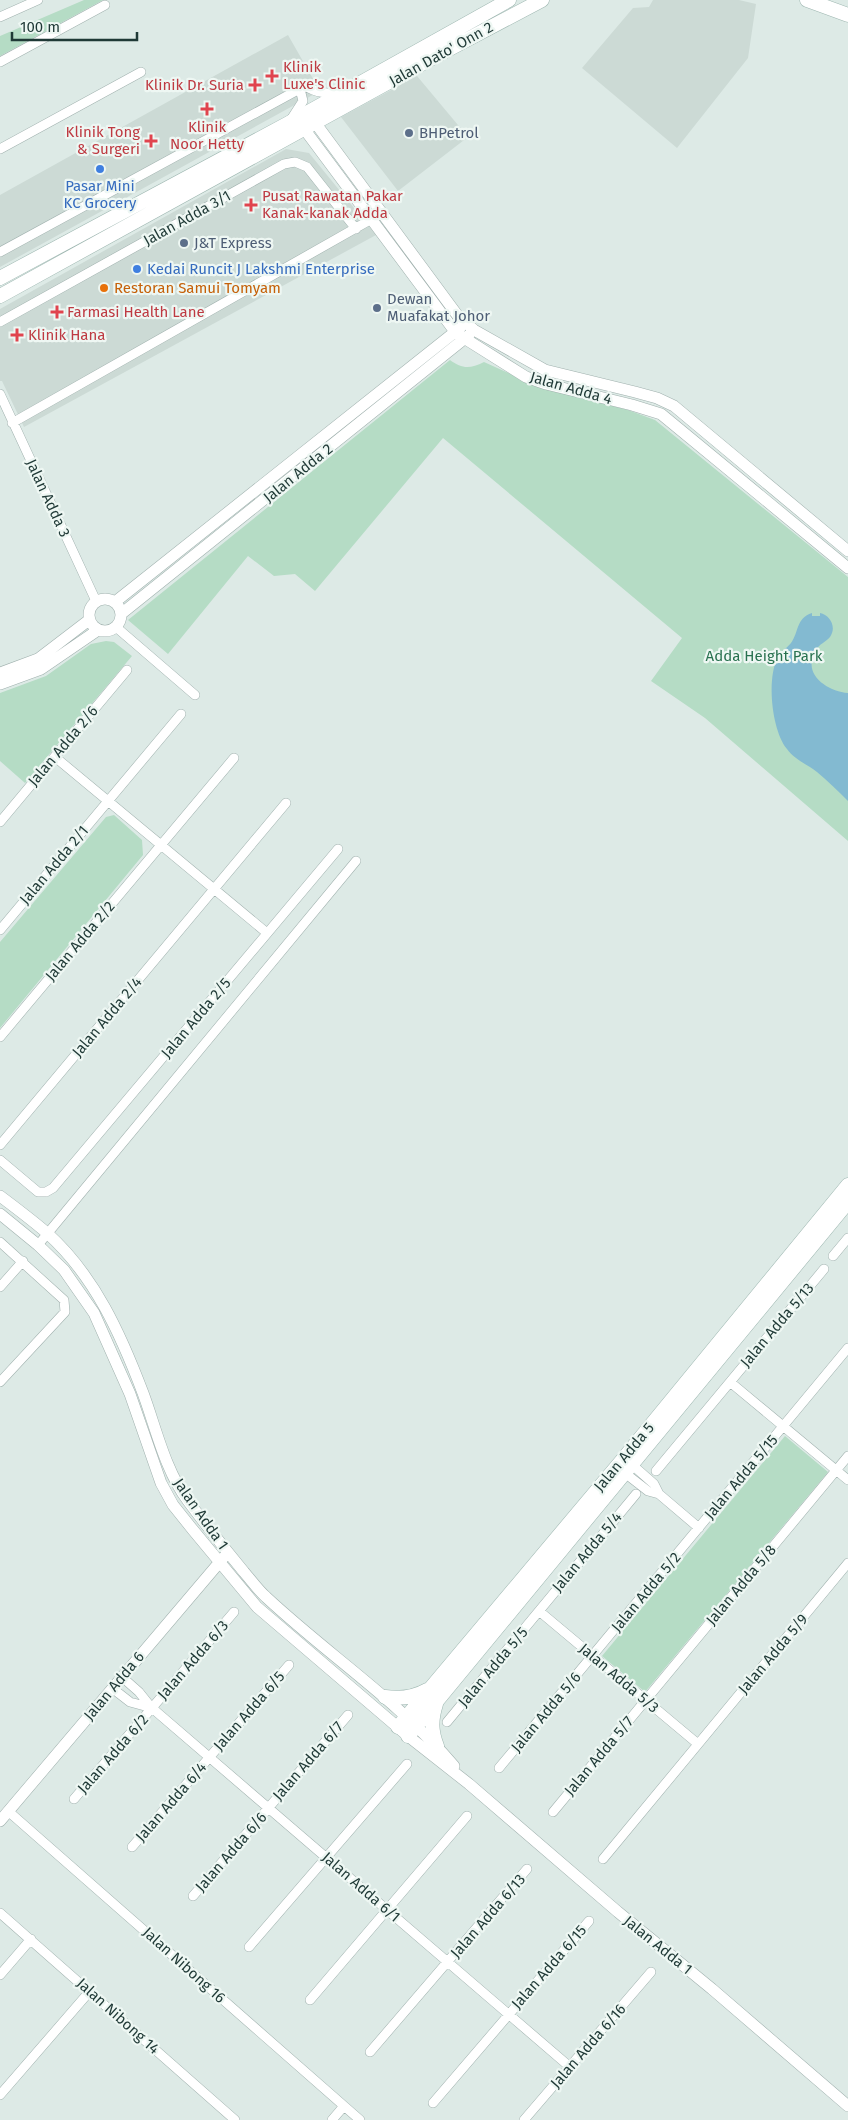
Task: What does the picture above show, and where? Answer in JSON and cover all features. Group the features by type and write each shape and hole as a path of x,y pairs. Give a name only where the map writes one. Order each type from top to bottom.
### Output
{"main road":[{"name":"Jalan Dato' Onn 2","path":"302,121 347,90 510,0"},
{"name":"Jalan Dato' Onn 2","path":"302,121 542,0"},
{"path":"806,0 820,3 848,15"},
{"path":"0,278 302,121"},
{"path":"0,296 302,121"},
{"name":"Jalan Adda 5","path":"407,1727 437,1701 625,1466 841,1204 848,1184"},
{"name":"Jalan Adda 5","path":"407,1727 429,1689 625,1466"},
{"path":"385,1696 398,1699 409,1698 429,1689"},
{"path":"437,1701 432,1716 432,1732 437,1746"}],"street":[{"path":"0,17 38,0"},
{"path":"0,62 104,4"},
{"path":"0,149 141,72"},
{"path":"302,121 303,88"},
{"path":"0,252 303,88 329,94 347,90"},
{"name":"Jalan Adda 4","path":"302,121 381,213 469,326 545,370 657,398 674,406 848,551"},
{"name":"Jalan Adda 4","path":"302,121 371,220 440,312 461,336 533,379 661,414 848,568"},
{"name":"Jalan Adda 3/1","path":"0,322 284,164 294,162 307,167 356,229"},
{"path":"12,422 356,229 381,213"},
{"path":"431,352 446,331 440,312"},
{"name":"Jalan Adda 2","path":"121,614 461,336 469,326"},
{"name":"Jalan Adda 2","path":"115,602 431,352 461,336"},
{"name":"Jalan Adda 3","path":"0,394 96,601"},
{"path":"0,684 41,669 98,630 107,631 116,627 121,614 115,602 106,598 96,601 89,611 89,620 98,630"},
{"path":"0,673 38,659 89,620"},
{"path":"116,627 196,695"},
{"name":"Jalan Adda 2/6","path":"0,822 127,670"},
{"name":"Jalan Adda 2/1","path":"0,930 181,714"},
{"path":"55,757 267,933"},
{"name":"Jalan Adda 2/2","path":"0,1038 234,758"},
{"name":"Jalan Adda 2/4","path":"0,1145 286,803"},
{"name":"Jalan Adda 2/5","path":"0,1160 38,1192 46,1192 53,1188 338,849"},
{"path":"38,1245 356,861"},
{"name":"Jalan Adda 1","path":"0,1196 48,1234 74,1261 91,1284 106,1308 142,1391 172,1474 186,1498 228,1552 265,1596 385,1696 407,1727 437,1746 469,1784"},
{"name":"Jalan Adda 1","path":"0,1214 38,1245 64,1270 94,1313 130,1394 161,1483 173,1505 257,1608 407,1727 469,1784 848,2106"},
{"path":"832,1256 848,1238"},
{"path":"0,1242 64,1300 65,1305 65,1312 0,1382"},
{"path":"0,1287 23,1261"},
{"name":"Jalan Adda 5/13","path":"656,1471 824,1269"},
{"name":"Jalan Adda 5/15","path":"699,1528 848,1348"},
{"path":"730,1382 848,1480"},
{"name":"Jalan Adda 5/8","path":"646,1700 848,1456"},
{"path":"625,1466 654,1484 659,1494 699,1528"},
{"name":"Jalan Adda 5/4","path":"539,1611 636,1494"},
{"name":"Jalan Adda 5/2","path":"592,1656 699,1528"},
{"name":"Jalan Adda 6","path":"0,1821 228,1552"},
{"name":"Jalan Adda 5/9","path":"698,1744 848,1563"},
{"name":"Jalan Adda 5/3","path":"539,1611 698,1744"},
{"name":"Jalan Adda 5/5","path":"447,1722 539,1611"},
{"name":"Jalan Adda 6/3","path":"152,1708 234,1612"},
{"name":"Jalan Adda 5/6","path":"499,1768 592,1656"},
{"name":"Jalan Adda 6/5","path":"210,1757 289,1665"},
{"path":"122,1677 139,1692 152,1708"},
{"path":"112,1688 130,1702 152,1708"},
{"name":"Jalan Adda 5/7","path":"553,1812 646,1700"},
{"name":"Jalan Adda 6/1","path":"152,1708 570,2067"},
{"name":"Jalan Adda 6/2","path":"74,1799 152,1708"},
{"name":"Jalan Adda 6/7","path":"268,1808 348,1715"},
{"path":"603,1859 698,1744"},
{"name":"Jalan Adda 6/4","path":"132,1848 210,1757"},
{"path":"249,1947 407,1764"},
{"name":"Jalan Adda 6/6","path":"192,1896 268,1808"},
{"name":"Jalan Nibong 16","path":"8,1811 360,2120"},
{"path":"310,2000 468,1816"},
{"name":"Jalan Adda 6/13","path":"370,2052 527,1869"},
{"name":"Jalan Nibong 14","path":"0,1913 236,2120"},
{"name":"Jalan Adda 6/15","path":"433,2103 589,1921"},
{"path":"0,1975 31,1939"},
{"name":"Jalan Adda 6/16","path":"524,2120 651,1972"},
{"path":"0,2095 90,1991"},
{"path":"332,2120 344,2106"}],"shaded area":[{"path":"653,0 739,0 756,4 748,58 677,148 582,68 633,8 649,7"},
{"path":"288,35 320,91 0,267 0,195"},
{"path":"417,76 468,137 398,191 341,117"},
{"path":"286,149 309,153 376,235 24,427 2,381 0,381 0,309"}],"green space":[{"path":"84,0 103,0 0,56 0,36"},
{"name":"Adda Height Park","path":"450,360 466,367 484,362 541,388 628,410 655,420 848,577 848,841 705,718 651,681 682,638 443,438 315,591 295,574 274,576 248,556 168,654 128,620"},
{"path":"106,641 114,642 132,656 25,783 0,761 0,693 46,676 91,644"},
{"path":"114,815 142,840 143,855 0,1028 0,942 106,817"},
{"path":"785,1436 828,1472 645,1692 602,1656"}],"water":[{"path":"812,613 812,616 820,616 820,613 824,614 833,626 830,637 817,648 812,659 814,674 818,680 832,689 848,693 848,801 817,772 790,753 782,741 774,718 772,678 774,667 779,655 794,639 800,622"}],"place":[{"name":"Klinik Luxe's Clinic","path":"272,76"},
{"name":"Klinik Dr. Suria","path":"255,85"},
{"name":"Klinik Noor Hetty","path":"207,109"},
{"name":"BHPetrol","path":"409,133"},
{"name":"Klinik Tong & Surgeri","path":"151,141"},
{"name":"Pasar Mini KC Grocery","path":"100,169"},
{"name":"Pusat Rawatan Pakar Kanak-kanak Adda","path":"251,205"},
{"name":"J&T Express","path":"184,243"},
{"name":"Kedai Runcit J Lakshmi Enterprise","path":"137,269"},
{"name":"Restoran Samui Tomyam","path":"104,288"},
{"name":"Dewan Muafakat Johor","path":"377,308"},
{"name":"Farmasi Health Lane","path":"57,312"},
{"name":"Klinik Hana","path":"17,335"}]}
